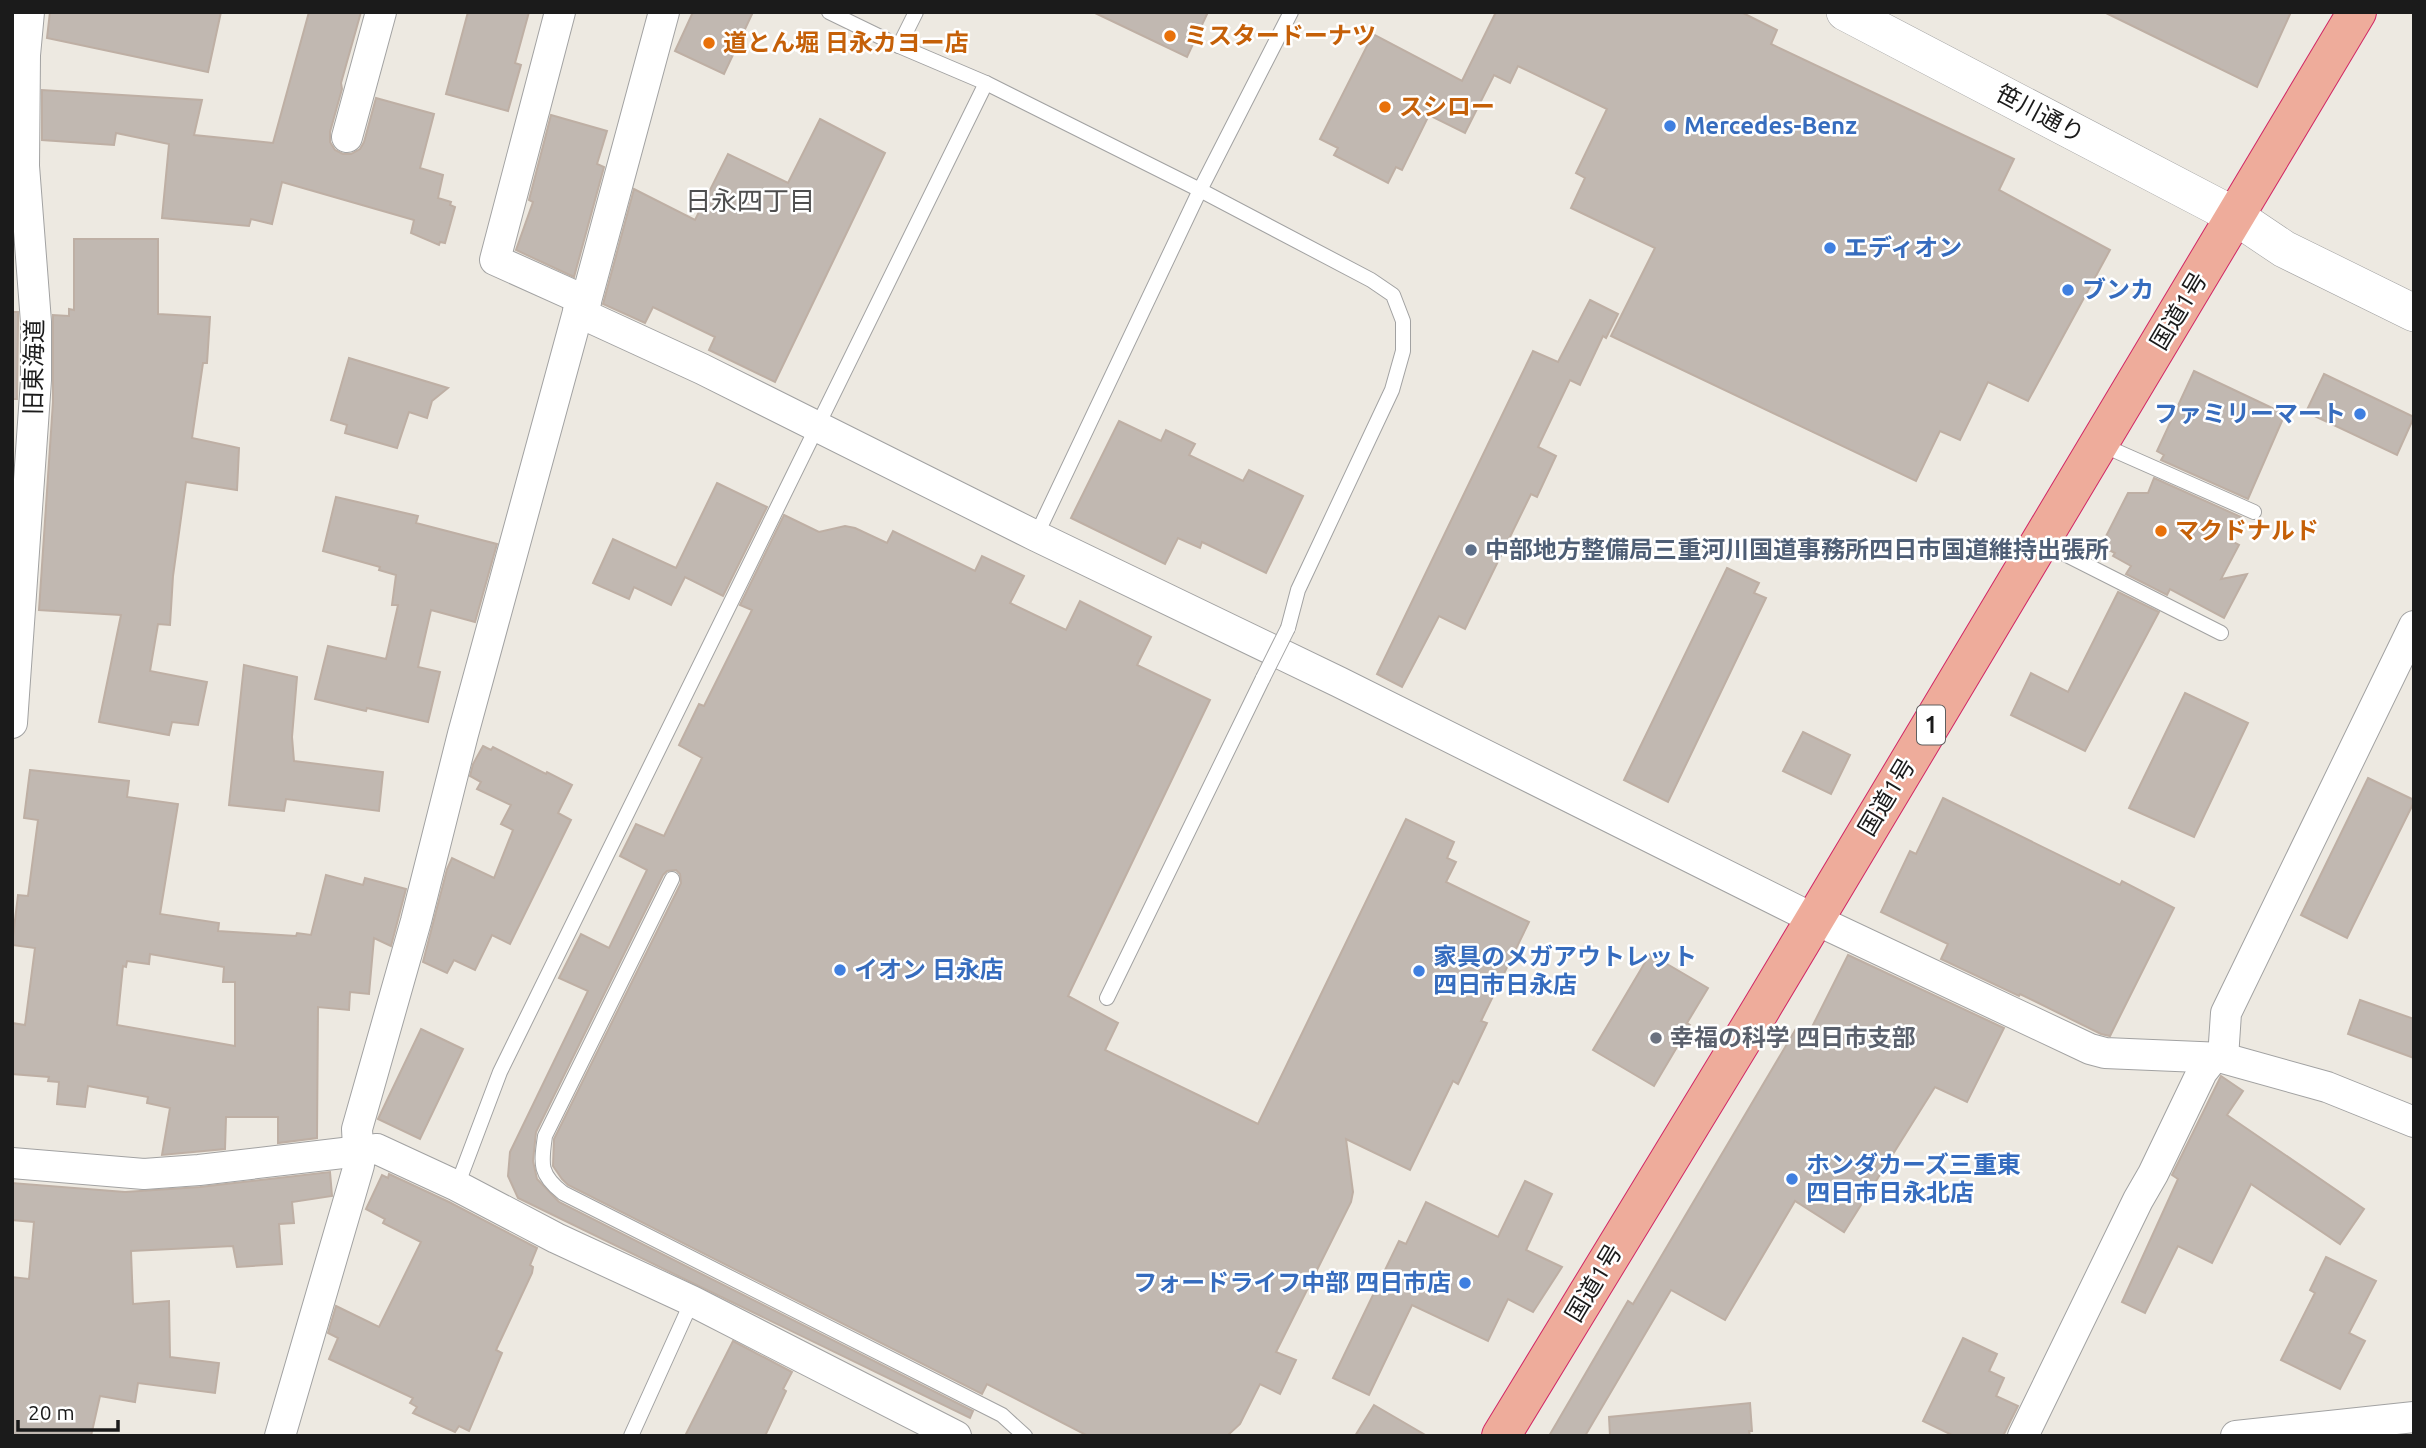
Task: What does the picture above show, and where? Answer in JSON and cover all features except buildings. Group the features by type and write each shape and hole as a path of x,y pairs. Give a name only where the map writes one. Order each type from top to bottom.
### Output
{"highway":[{"name":"国道1号","path":"1501,1436 1747,1033 2357,12"}],"street":[{"name":"旧東海道","path":"12,723 17,604 36,380 36,334 18,108 29,12"},
{"path":"347,137 381,12"},
{"path":"560,12 495,260 816,428 1339,682 1814,919 2091,1049 2105,1053 2218,1058 2327,1087 2414,1122"},
{"path":"281,1436 359,1166 357,1129 416,921 463,734 664,12"},
{"name":"笹川通り","path":"1845,12 2235,216 2284,250 2414,313"},
{"path":"2023,1436 2202,1072 2218,1058 2225,1013 2414,626"},
{"path":"12,1163 144,1174 377,1149 457,1186 556,1238 692,1301 956,1436"},
{"path":"2236,1436 2414,1418"}],"lane":[{"path":"829,12 985,83 1200,190 1371,280 1393,295 1403,321 1403,351 1392,390 1298,590 1288,628 1107,998"},
{"path":"899,46 916,12"},
{"path":"1036,536 1200,190 1291,12"},
{"path":"457,1186 500,1072 985,83"},
{"path":"2099,443 2254,512"},
{"path":"2041,542 2221,633"},
{"path":"672,879 545,1136 542,1160 548,1181 563,1193 1002,1415 1026,1436"},
{"path":"631,1436 692,1301"}],"place":[{"name":"ミスタードーナツ","path":"1170,36"},
{"name":"道とん堀 日永カヨー店","path":"709,43"},
{"name":"スシロー","path":"1385,107"},
{"name":"Mercedes-Benz","path":"1670,126"},
{"name":"エディオン","path":"1830,248"},
{"name":"ブンカ","path":"2068,290"},
{"name":"ファミリーマート","path":"2360,414"},
{"name":"マクドナルド","path":"2161,531"},
{"name":"中部地方整備局三重河川国道事務所四日市国道維持出張所","path":"1471,550"},
{"name":"イオン 日永店","path":"840,970"},
{"name":"家具のメガアウトレット 四日市日永店","path":"1419,971"},
{"name":"幸福の科学 四日市支部","path":"1656,1038"},
{"name":"ホンダカーズ三重東 四日市日永北店","path":"1792,1179"},
{"name":"フォードライフ中部 四日市店","path":"1465,1283"}],"district":[{"name":"日永四丁目","path":"750,201"}]}
